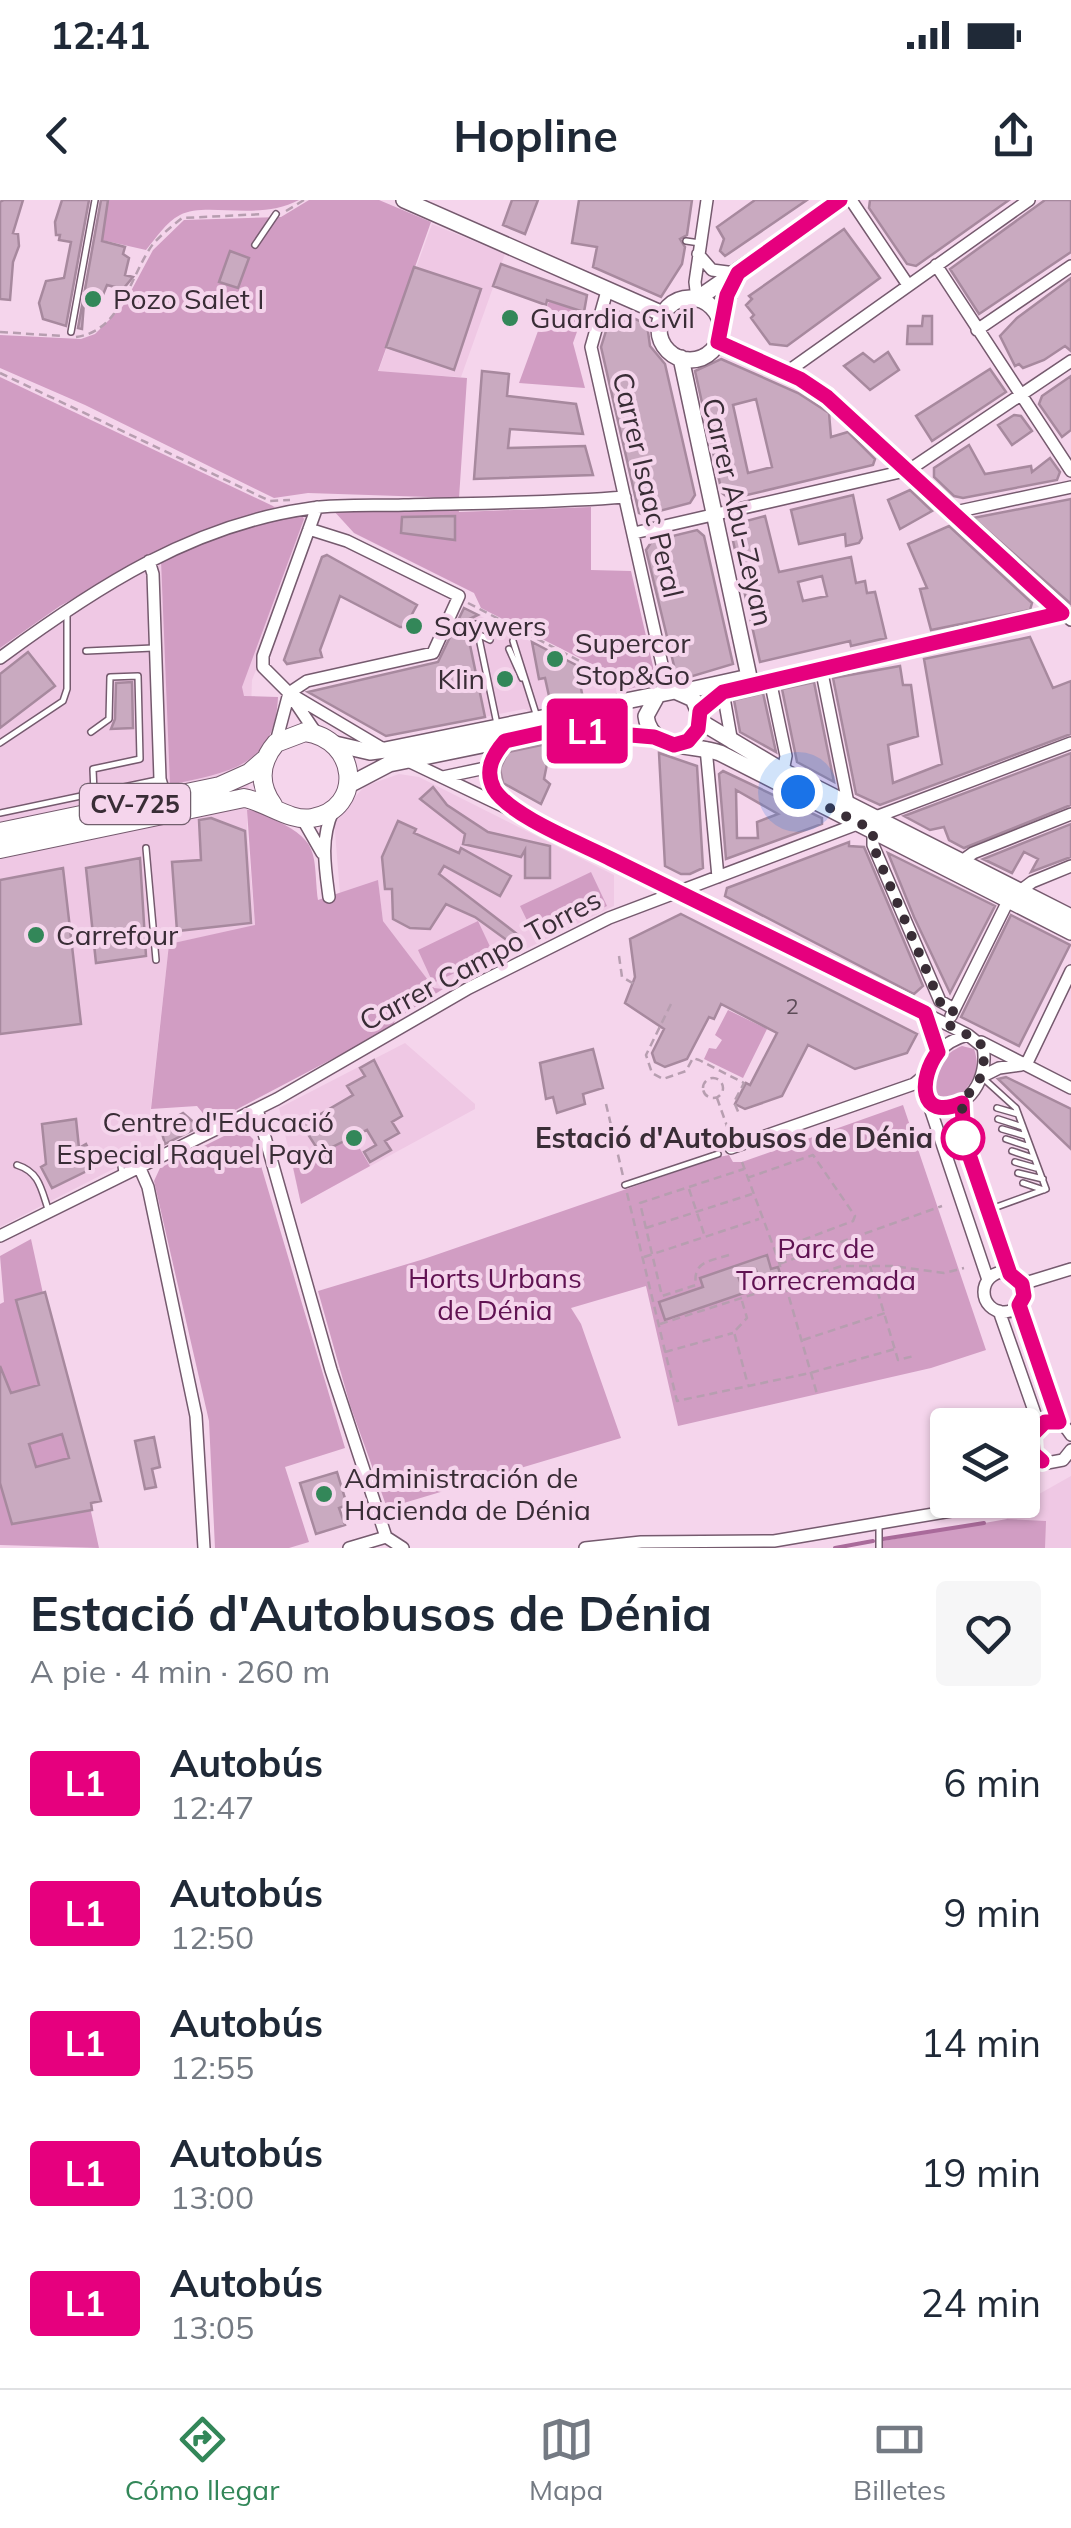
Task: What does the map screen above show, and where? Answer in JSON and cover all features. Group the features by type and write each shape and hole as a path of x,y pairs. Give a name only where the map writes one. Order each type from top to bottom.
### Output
{"main road":[{"path":"404,200 663,314"},
{"path":"738,273 720,320 718,342 703,357 681,358 662,341 663,314 678,301 696,299 738,273 840,200"},
{"path":"696,299 711,306 720,320"},
{"name":"Carrer Abu-Zeyan","path":"681,358 749,676"},
{"path":"682,744 694,736 701,717 727,691 745,684 749,676"},
{"path":"302,818 322,815 334,807 347,786 375,769 502,734 538,716 749,676"},
{"path":"669,693 693,699 701,717 732,743 848,803 870,824 962,862 1071,932"},
{"path":"654,737 646,716 669,693"},
{"path":"276,743 294,733 316,733 335,744 370,752 562,730 654,737 667,744 706,748 1015,895 1071,917"},
{"name":"CV-725","path":"10,824 236,781 264,760 276,743"},
{"path":"335,744 347,763 347,786"},
{"path":"264,760 262,779 273,804"},
{"name":"CV-725","path":"0,850 244,798 273,804 302,818"}],"street":[{"path":"696,299 707,200"},
{"path":"851,200 908,284"},
{"path":"790,374 794,367 908,284 1029,200"},
{"path":"699,248 705,266 719,274 738,273"},
{"path":"936,265 1071,471"},
{"path":"977,330 1071,266"},
{"name":"Carrer Isaac Peral","path":"608,290 591,347 669,693"},
{"path":"718,342 790,374 827,397 1068,615"},
{"path":"634,533 909,470 1071,361"},
{"path":"955,512 1071,487"},
{"path":"0,658 67,609 216,531 317,507 625,497"},
{"path":"317,507 262,662 268,676 289,693 384,750"},
{"path":"276,743 289,693 307,681 433,653 459,596 347,541 309,529"},
{"path":"151,567 160,779 163,790 171,796"},
{"path":"732,743 727,691 1068,615"},
{"path":"821,668 848,803"},
{"path":"770,680 786,756 783,771"},
{"path":"289,693 316,733"},
{"path":"502,734 490,767 490,780 500,796 532,818"},
{"name":"Carrer Campo Torres","path":"0,1236 48,1208 257,1109 469,988 610,918 870,824 1071,743"},
{"path":"706,748 718,877"},
{"path":"406,760 532,818 1071,1088"},
{"path":"444,777 490,767"},
{"path":"329,897 323,856 327,823 334,807"},
{"path":"962,862 972,853 1071,814"},
{"path":"302,818 323,856"},
{"path":"870,824 873,846 940,1002 954,1009"},
{"path":"947,1024 1015,895 1032,882 1071,866"},
{"path":"1026,1065 1071,971"},
{"path":"936,990 925,1013 938,1052"},
{"path":"731,1148 914,1084 924,1076 938,1052 974,1038"},
{"path":"974,1038 985,1053 981,1077 962,1103 961,1128 1010,1274 1022,1284 1024,1296 1019,1305 999,1312"},
{"path":"981,1077 999,1068 1026,1065"},
{"path":"924,1076 926,1095 988,1280 985,1296 999,1312 1033,1408"},
{"path":"926,1095 940,1107 962,1103"},
{"path":"257,1109 330,1370 386,1537 403,1548"},
{"path":"138,1164 148,1187 192,1391 204,1548"},
{"path":"1022,1284 1071,1270"},
{"path":"988,1280 996,1274 1010,1274"},
{"path":"1019,1305 1066,1428 1040,1426"},
{"path":"1040,1458 1058,1462 1071,1452"},
{"path":"585,1548 641,1542 752,1545 930,1514"},
{"path":"348,1548 386,1537"}],"lane":[{"path":"72,332 95,200"},
{"path":"255,245 276,214"},
{"path":"686,241 699,248"},
{"path":"0,743 64,700 67,609"},
{"path":"491,629 476,624 502,734"},
{"path":"478,634 490,640"},
{"path":"513,641 538,716"},
{"path":"86,652 156,648"},
{"path":"510,649 538,716"},
{"path":"90,732 109,719 110,677 138,676 140,759 93,769 94,794"},
{"path":"0,813 10,824 94,794 160,779"},
{"path":"146,848 156,960"},
{"path":"981,1077 1018,1114 1044,1190"},
{"path":"997,1108 1018,1114"},
{"path":"998,1119 1023,1127"},
{"path":"1002,1129 1026,1136"},
{"path":"1006,1139 1030,1147"},
{"path":"1012,1151 1035,1158"},
{"path":"625,1184 718,1154"},
{"path":"120,1159 122,1173"},
{"path":"1015,1162 1039,1168"},
{"path":"17,1166 38,1178 48,1208"},
{"path":"1018,1172 1043,1179"},
{"path":"1023,1183 1044,1190"},
{"path":"988,1210 1044,1190"},
{"path":"878,1548 879,1523"}],"path":[{"path":"0,332 77,338 90,334 123,302 152,246 182,218 276,214 304,200"},
{"path":"0,374 270,501 289,500"},
{"path":"459,596 479,612 620,682 630,701"},
{"path":"619,956 622,977 636,985"},
{"path":"671,1004 646,1055 652,1074 662,1079 686,1070 693,1058 744,1083 734,1102 740,1116"},
{"path":"718,1079 722,1072"},
{"path":"710,1078 718,1079 724,1088 717,1097 706,1094 704,1084 710,1078"},
{"path":"717,1097 728,1130"},
{"path":"606,1104 678,1401 810,1373 896,1349"},
{"path":"747,1178 813,1155 855,1216 853,1221 775,1251"},
{"path":"742,1162 779,1262 816,1394"},
{"path":"729,1256 701,1264 696,1271 696,1285 662,1296 640,1203 744,1169"},
{"path":"689,1187 705,1237"},
{"path":"646,1228 753,1194"},
{"path":"779,1262 942,1206"},
{"path":"642,1258 762,1218"},
{"path":"779,1262 797,1254 796,1250 783,1254 781,1248"},
{"path":"658,1324 842,1266 870,1264 944,1273 964,1268"},
{"path":"870,1264 898,1360 914,1356"},
{"path":"665,1352 734,1332 747,1318 742,1299"},
{"path":"801,1340 885,1313"},
{"path":"734,1332 748,1386"}],"shaded area":[{"path":"432,224 505,254 461,377 378,372"},
{"path":"324,500 252,680 247,830 255,926 169,944 149,1123 160,1145 0,1227 0,648 106,579 192,536 276,510 273,506"},
{"path":"478,615 619,686 623,694 537,713 524,709 485,717 465,624"},
{"path":"399,774 419,777 614,875 614,906 444,989 434,989 383,921 378,881 340,893 334,820 365,786"},
{"name":"Centre d'Educació Especial Raquel Payà","path":"405,1043 475,1104 475,1109 301,1204 279,1108"},
{"path":"1071,1476 1071,1548 1006,1548 1007,1518 1040,1518 1040,1493"}],"green space":[{"path":"108,200 299,200 267,210 191,211 170,222 146,250 102,240"},
{"path":"309,200 379,200 431,222 378,371 467,378 459,498 308,493 274,498 85,405 0,368 0,335 81,339 95,334 123,306 153,250 184,220 281,217"},
{"path":"549,301 584,312 573,343 585,388 519,383"},
{"path":"0,377 277,510 146,559 60,606 0,648"},
{"path":"458,507 459,512 591,507 591,570 631,571 655,675 648,684 629,689 623,680 481,608 474,593 354,533 333,510"},
{"path":"301,514 304,519 242,687 244,696 278,697 268,739 244,763 170,785 161,560 212,537"},
{"path":"247,810 291,829 308,844 318,900 378,880 383,921 434,988 443,989 395,1020 393,1027 211,1123 197,1106 151,1109 169,944 255,925"},
{"path":"591,872 607,906 536,939 520,906"},
{"path":"478,921 494,955 433,983 418,950"},
{"path":"728,1010 767,1029 743,1078 704,1059 709,1048 716,1049 722,1040 715,1035"},
{"path":"962,1046 974,1049 974,1075 959,1096 944,1100 935,1094 936,1072 948,1054"},
{"path":"903,1105 986,1350 931,1368 678,1426 646,1286 571,1308 581,1324 621,1438 387,1508 350,1405 318,1291 424,1259 719,1157 729,1155 733,1162 742,1162"},
{"path":"236,1130 244,1130 253,1139 345,1448 285,1467 309,1542 289,1548 215,1548 209,1421 154,1181 160,1168"},
{"path":"353,1137 370,1166 301,1204 293,1167"},
{"path":"31,1239 99,1548 0,1545 0,1304 4,1302 0,1256"},
{"path":"1007,1519 1046,1521 1045,1548 883,1548 883,1541"}],"building":[{"path":"23,200 13,233 18,234 19,246 13,262 10,300 0,299 0,202"},
{"path":"62,200 89,200 66,326 43,319 39,303 46,281 64,278 71,242 59,240 60,235 56,235 55,222"},
{"path":"101,200 108,200 102,241 125,247 123,254 129,258 125,275 133,277 123,289 107,285 98,307 84,302 82,329 78,328"},
{"path":"512,200 538,200 525,234 503,225"},
{"path":"579,200 692,200 687,235 680,239 685,247 682,264 661,297 593,267 597,247 572,243"},
{"path":"755,200 807,200 725,256 720,251 724,239 717,227"},
{"path":"870,200 1009,200 916,266 907,264 869,208"},
{"path":"1045,200 1071,200 1071,252 979,314 950,269"},
{"path":"844,229 880,278 787,346 770,344 751,318 754,315 746,305 752,299 749,296"},
{"path":"230,251 249,258 238,288 219,282"},
{"path":"501,264 587,295 584,312 547,300 546,305 493,286"},
{"path":"414,267 481,289 454,370 386,347"},
{"path":"1071,278 1071,351 1065,346 1044,360 1023,368 1015,366 1000,336 1017,318"},
{"path":"619,312 647,324 650,346 665,364 695,495 690,503 644,515 639,513 601,347 611,315"},
{"path":"923,316 932,316 932,344 907,344 908,326 922,326"},
{"path":"888,352 899,370 870,390 844,366 863,353 874,362"},
{"path":"721,359 798,393 829,413 831,437 848,432 875,459 873,465 730,499 722,493 695,371","holes":["756,399 772,467 748,473 733,405"]},
{"path":"990,369 1006,392 932,441 916,416"},
{"path":"482,371 509,374 507,396 576,404 583,434 510,429 508,448 585,446 593,475 474,479"},
{"path":"1071,376 1071,430 1062,437 1039,404 1042,396"},
{"path":"1014,415 1021,416 1032,431 1012,445 998,425"},
{"path":"969,445 985,474 1031,466 1032,472 1050,458 1060,472 1057,480 963,498 954,496 934,477 934,468"},
{"path":"910,490 932,511 900,529 888,500"},
{"path":"853,495 862,538 859,543 846,546 845,534 799,544 791,510"},
{"path":"1071,499 1071,604 973,518"},
{"path":"455,516 455,540 401,533 402,517"},
{"path":"765,516 779,572 851,557 856,583 865,581 867,593 875,592 886,638 851,646 850,641 760,662 731,532 735,524","holes":["822,576 827,596 803,601 798,582"]},
{"path":"949,526 1032,603 1030,610 931,630 920,589 927,588 908,544"},
{"path":"697,530 704,536 733,664 683,679 676,674 646,550 652,541"},
{"path":"327,555 417,605 405,627 400,627 340,596 320,650 322,657 287,664 284,660 322,557"},
{"path":"464,608 478,615 465,621 485,717 386,736 308,692 438,662"},
{"path":"1030,637 1053,688 1071,681 1071,734 880,805 856,794 833,678 900,666 903,685 911,685 918,736 888,745 893,783 942,764 924,659"},
{"path":"532,642 576,665 583,698 551,705 545,678 539,679"},
{"path":"28,652 55,686 0,728 0,674"},
{"path":"132,682 133,728 111,729 116,683"},
{"path":"814,682 834,782 797,762 782,689"},
{"path":"763,693 776,752 740,732 734,700"},
{"path":"551,743 553,763 547,764 544,779 550,784 541,804 503,783 500,769 508,752"},
{"path":"659,753 697,766 703,868 690,874 665,866"},
{"path":"1071,753 1071,805 964,848 949,840 944,827 930,830 904,816"},
{"path":"723,771 822,818 822,824 726,859 719,774","holes":["736,790 778,814 757,822 758,838 737,838"]},
{"path":"433,787 447,805 488,832 550,846 550,878 525,878 525,850 521,857 463,844 465,834 420,799"},
{"path":"211,818 245,831 251,923 177,931 172,862 201,860 199,820"},
{"path":"398,821 416,829 414,833 459,853 461,848 511,876 500,896 444,866 439,874 517,934 508,941 475,917 446,904 430,929 410,928 393,919 392,889 385,889 382,857"},
{"path":"1071,824 1071,857 1031,872 1038,859 1024,852 1012,873 983,859"},
{"path":"849,842 849,846 864,847 923,986 914,994 725,896 727,888"},
{"path":"888,853 995,906 950,993 914,917"},
{"path":"140,858 146,956 96,963 86,868"},
{"name":"Carrefour","path":"63,868 81,1024 0,1034 0,880"},
{"path":"681,914 917,1034 907,1053 855,1069 808,1045 782,1096 745,1109 735,1104 746,1083 750,1085 777,1033 721,1004 714,1019 709,1017 687,1059 665,1067 655,1062 652,1053 664,1029 625,1003 635,977 630,939"},
{"path":"1011,915 1070,945 1019,1046 961,1017"},
{"path":"593,1049 603,1088 583,1094 585,1104 557,1113 553,1097 546,1099 540,1063"},
{"path":"374,1060 402,1116 392,1122 399,1133 385,1141 391,1150 370,1162 364,1152 376,1145 367,1130 320,1153 302,1125 353,1095 347,1086 365,1076 360,1068"},
{"path":"1006,1077 1071,1109 1071,1149 998,1079"},
{"path":"183,1113 199,1127 165,1144 160,1126"},
{"path":"76,1119 79,1148 86,1144 97,1166 52,1188 41,1167 46,1164 42,1124"},
{"path":"767,1255 771,1269 778,1267 781,1276 775,1278 776,1282 762,1286 756,1270 738,1276 744,1293 665,1320 659,1302 703,1287 700,1278"},
{"path":"45,1292 101,1501 91,1503 92,1510 12,1524 0,1483 0,1366 11,1393 39,1385 16,1300","holes":["62,1434 69,1458 36,1467 29,1444"]},
{"path":"154,1437 160,1467 152,1469 156,1487 145,1489 135,1441"},
{"name":"Administración de Hacienda de Dénia","path":"337,1472 347,1505 339,1508 345,1525 316,1534 300,1483"}],"waterway":[{"path":"883,1539 984,1523"},
{"path":"835,1548 873,1541"}],"bus line":[{"name":"L1","path":"840,200 738,273 727,295 718,342 810,384 827,397 1062,613 723,692 700,711 698,729 682,744 667,744 654,737 570,730 505,741 494,754 490,776 500,796 532,818 710,910 925,1013 938,1052 924,1076 924,1092 940,1107 962,1103 960,1122 964,1140 1010,1274 1022,1284 1024,1296 1019,1305 1059,1422 1045,1422 1034,1430 1031,1447 1042,1461"}],"place":[{"name":"Pozo Salet I","path":"93,299"},
{"name":"Guardia Civil","path":"510,318"},
{"name":"Saywers","path":"414,626"},
{"name":"Supercor Stop&Go","path":"555,659"},
{"name":"Klin","path":"505,679"},
{"name":"Carrefour","path":"36,935"},
{"name":"Centre d'Educació Especial Raquel Payà","path":"354,1138"},
{"name":"Estació d'Autobusos de Dénia","path":"963,1138"},
{"name":"Administración de Hacienda de Dénia","path":"324,1494"}],"route":[{"path":"798,792 873,830 873,846 940,1002 954,1009 947,1024 983,1047 981,1077 962,1103 963,1138"}],"park label":[{"name":"Parc de Torrecremada","path":"826,1264"},
{"name":"Horts Urbans de Dénia","path":"495,1294"}]}
